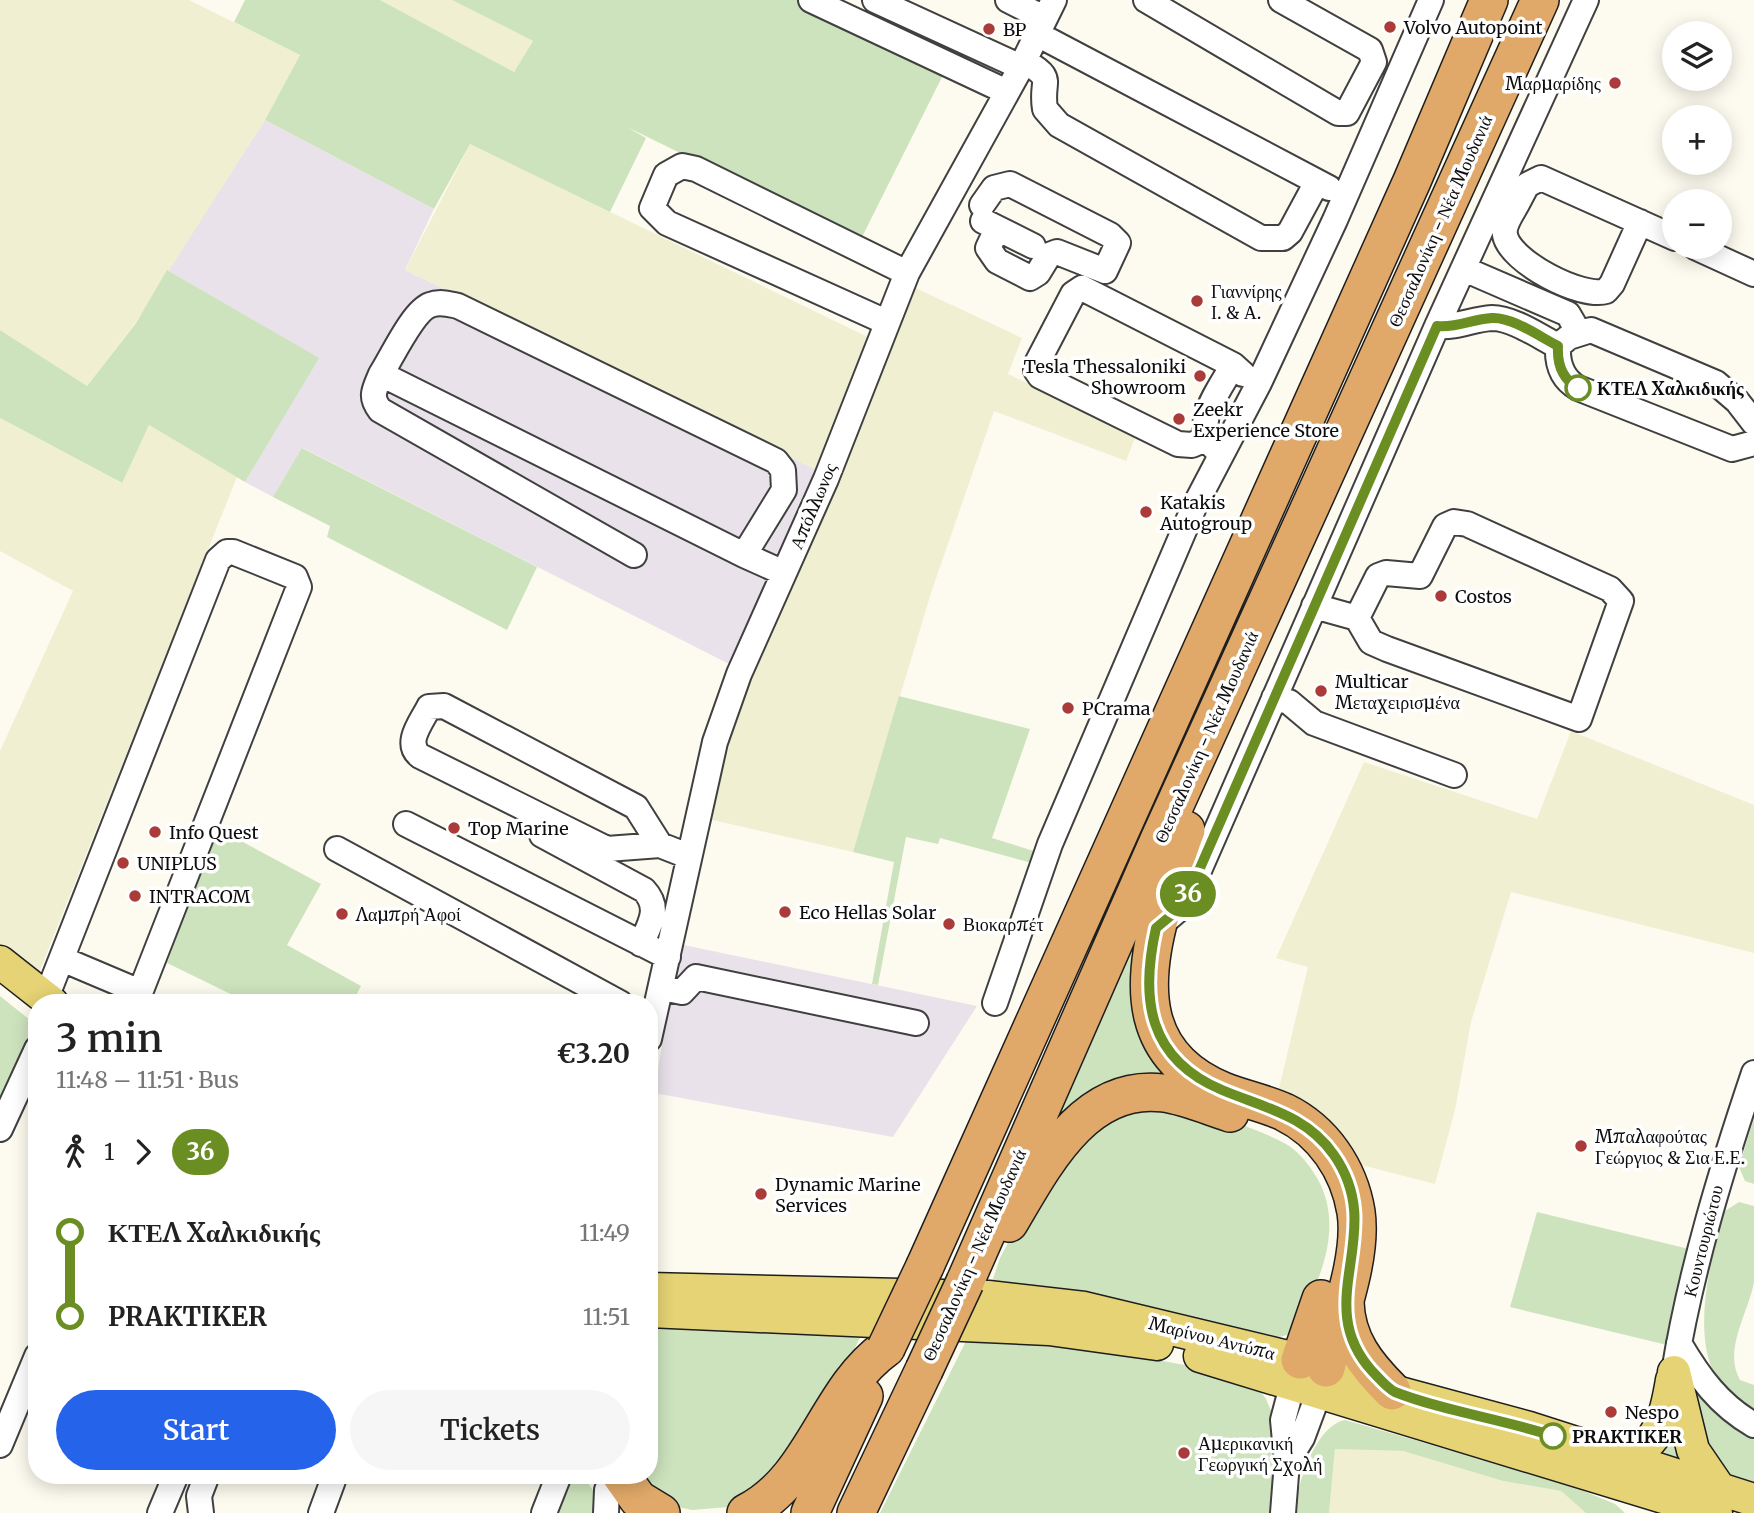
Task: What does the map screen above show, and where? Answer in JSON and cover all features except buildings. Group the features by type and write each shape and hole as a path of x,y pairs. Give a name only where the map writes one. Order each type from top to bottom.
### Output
{"highway":[{"path":"810,1513 925,1266 1412,181 1489,0"},
{"name":"Θεσσαλονίκη - Νέα Μουδανιά","path":"856,1513 965,1282 1029,1130 1540,0"},
{"path":"1197,758 1195,808 1178,850 1156,928 1150,961 1148,1001 1157,1032 1170,1054 1199,1077 1221,1090 1297,1119 1318,1137 1341,1166 1353,1198 1357,1226 1345,1295 1345,1319 1354,1344 1371,1370 1392,1391"},
{"path":"965,1282 980,1270 1056,1149 1079,1122 1117,1098 1140,1093 1163,1093 1273,1129 1295,1143 1318,1168 1334,1201 1337,1236 1331,1266 1312,1322 1296,1339 1302,1372"},
{"path":"1302,1372 1345,1295"},
{"path":"746,1513 784,1483 841,1393 861,1368 887,1348"},
{"path":"612,1493 638,1499 661,1513"}],"main road":[{"path":"0,962 41,994"},
{"name":"Μαρίνου Αντύπα","path":"658,1289 988,1297 1031,1301 1128,1317 1718,1502 1754,1500"},
{"name":"Μαρίνου Αντύπα","path":"658,1311 956,1324 1086,1333 1155,1343 1392,1391 1529,1428 1616,1469"},
{"path":"1651,1513 1616,1469 1641,1452 1666,1419 1676,1357"},
{"path":"1676,1357 1693,1450 1718,1502"}],"street":[{"path":"811,0 1007,92"},
{"path":"875,0 1045,75 1048,82 1045,109 1059,125 1261,238 1283,238 1290,232 1317,182"},
{"path":"1008,0 1045,18 1345,197"},
{"path":"1146,0 1338,113 1347,113 1371,69 1373,58 1365,46 1282,0"},
{"path":"995,1003 1055,831 1194,507 1214,447 1259,383 1345,197 1431,0"},
{"path":"1156,928 1180,908 1190,891 1235,782 1437,326 1464,269 1508,200 1586,0"},
{"name":"Απόλλωνος","path":"658,1004 688,856 719,731 739,674 826,479 907,273 1023,64 1045,18"},
{"path":"1371,69 1395,78"},
{"path":"886,322 667,223 652,208 666,176 682,166 696,169 907,273"},
{"path":"1640,222 1612,284 1606,290 1590,293 1528,265 1507,240 1505,228 1508,200 1541,178 1640,222 1662,232"},
{"path":"997,229 988,248 992,256 1030,278 1038,273 1049,255 1058,252 1105,271 1118,248 1118,243 1110,235 1010,184 994,188 982,205 979,218 1032,246"},
{"path":"951,191 982,205"},
{"path":"1721,259 1754,274"},
{"path":"1464,269 1568,314 1579,333"},
{"path":"1214,447 1178,444 1040,376 1036,370 1037,363 1073,294 1082,288 1233,365 1259,383"},
{"path":"634,555 380,410 373,401 373,393 381,374 419,313 429,305 442,303 458,306 764,454 783,470 785,481 783,490 744,555"},
{"path":"1437,326 1455,328 1490,318 1502,319 1558,346"},
{"path":"1558,346 1579,333 1591,330 1716,383 1737,401 1754,423"},
{"path":"1558,346 1558,357 1564,376 1578,388 1732,449 1754,443"},
{"path":"1214,447 1203,422 1233,365"},
{"path":"381,374 784,573"},
{"path":"1314,606 1357,618 1371,642 1387,649 1579,719 1621,601 1610,589 1467,524 1454,522 1446,526 1420,576 1386,573 1378,576 1357,618"},
{"path":"51,994 62,959 218,560 227,552 233,552 289,575 298,582 298,592 140,994"},
{"path":"1274,698 1289,702 1314,723 1454,775"},
{"path":"660,845 636,807 444,706 429,707 412,743 413,750 420,756 607,849 660,845 688,856"},
{"path":"406,824 668,957"},
{"path":"542,835 643,890 650,897 654,915 641,944"},
{"path":"337,849 603,994"},
{"path":"62,959 130,994"},
{"path":"663,988 681,992 696,976 916,1023"},
{"path":"0,1129 28,1068"},
{"name":"Κουντουριώτου","path":"1676,1357 1716,1185 1754,1073"},
{"path":"1676,1357 1725,1406 1754,1425"},
{"path":"1283,1513 1287,1462 1283,1420 1302,1372"},
{"path":"0,1445 28,1378"},
{"path":"160,1513 172,1484"},
{"path":"201,1513 199,1496 204,1484"},
{"path":"321,1513 332,1484"},
{"path":"544,1513 555,1484"}],"shaded area":[{"path":"265,120 434,209 405,270 821,472 735,667 303,448 273,497 245,482 318,358 167,270"},
{"path":"679,944 977,1006 893,1137 658,1094 658,1069"}],"green space":[{"path":"0,0 189,0 300,55 265,120 136,322 87,386 0,330"},
{"path":"245,0 380,0 514,72 533,41 452,0 797,0 946,69 860,241 627,127 646,138 610,212 470,144 434,209 265,120 300,55 234,22"},
{"path":"380,0 452,0 533,41 514,72"},
{"path":"470,144 872,339 821,472 405,270"},
{"path":"167,270 319,358 245,482 149,425 122,483 0,418 0,330 87,386 136,323"},
{"path":"907,284 1022,338 1008,374 1136,435 1126,461 994,411 931,593 853,852 704,818 720,746"},
{"path":"0,418 121,483 149,425 237,477 36,980 0,952 0,751 73,591 0,551"},
{"path":"302,448 537,567 507,630 327,537 330,526 273,497"},
{"path":"899,696 1030,729 992,838 1034,851 1032,863 940,838 938,844 906,837 878,985 872,984 894,862 853,852"},
{"path":"1571,731 1754,805 1754,953 1511,892 1471,1022 1455,1110 1435,1184 1350,1162 1276,1101 1308,967 1276,958 1364,762 1537,819"},
{"path":"217,828 321,884 287,945 361,986 357,994 231,994 167,963"},
{"path":"1158,888 1142,955 1181,1075 1144,1088 1031,1174"},
{"path":"0,996 28,1018 28,1039 0,1101"},
{"path":"1188,1107 1249,1127 1288,1146 1308,1164 1324,1193 1329,1213 1326,1255 1311,1296 1290,1334 1269,1340 990,1288 1000,1258 1027,1207 1109,1113"},
{"path":"1754,1118 1754,1184 1745,1181 1739,1167"},
{"path":"1739,1202 1754,1206 1754,1282 1738,1332 1734,1357 1740,1380 1754,1385 1754,1416 1716,1377 1705,1339 1706,1294 1714,1249 1725,1211"},
{"path":"1537,1212 1689,1249 1667,1345 1510,1307"},
{"path":"658,1323 863,1331 826,1408 741,1506 692,1510 664,1504 644,1484 658,1484"},
{"name":"Αμερικανική Γεωργική Σχολή","path":"968,1337 1105,1350 1211,1370 1255,1384 1266,1399 1277,1425 1274,1513 880,1513"},
{"path":"1698,1387 1754,1431 1754,1489 1726,1481 1695,1424"},
{"path":"1678,1413 1693,1469 1659,1457"},
{"path":"1345,1420 1564,1483 1615,1504 1625,1513 1586,1513 1561,1491 1503,1481 1403,1451 1335,1449 1329,1513 1296,1513 1303,1473 1316,1445 1335,1424"},
{"path":"1335,1449 1403,1451 1503,1481 1561,1491 1586,1513 1329,1513"},
{"path":"567,1484 589,1484 598,1498 599,1513 552,1513"}],"bus line":[{"name":"36","path":"1553,1436 1392,1391 1371,1370 1354,1344 1345,1319 1345,1295 1357,1226 1353,1198 1341,1166 1318,1137 1297,1119 1221,1090 1181,1065 1161,1041 1154,1023 1148,1001 1148,979 1156,928 1180,908 1190,891 1235,782 1437,326 1455,328 1490,318 1502,319 1558,346 1558,357 1564,376 1578,388"}],"place":[{"name":"Volvo Autopoint","path":"1390,27"},
{"name":"BP","path":"989,29"},
{"name":"Μαρμαρίδης","path":"1615,83"},
{"name":"Γιαννίρης Ι. & Α.","path":"1197,301"},
{"name":"Tesla Thessaloniki Showroom","path":"1200,376"},
{"name":"ΚΤΕΛ Χαλκιδικής","path":"1578,388"},
{"name":"Zeekr Experience Store","path":"1179,419"},
{"name":"Katakis Autogroup","path":"1146,512"},
{"name":"Costos","path":"1441,596"},
{"name":"Multicar Μεταχειρισμένα","path":"1321,691"},
{"name":"PCrama","path":"1068,708"},
{"name":"Top Marine","path":"454,828"},
{"name":"Info Quest","path":"155,832"},
{"name":"UNIPLUS","path":"123,863"},
{"name":"INTRACOM","path":"135,896"},
{"name":"Eco Hellas Solar","path":"785,912"},
{"name":"Λαμπρή Αφοί","path":"342,914"},
{"name":"Βιοκαρπέτ","path":"949,924"},
{"name":"Μπαλαφούτας Γεώργιος & Σια Ε.Ε.","path":"1581,1146"},
{"name":"Dynamic Marine Services","path":"761,1194"},
{"name":"Nespo","path":"1611,1412"},
{"name":"PRAKTIKER","path":"1553,1436"},
{"name":"Αμερικανική Γεωργική Σχολή","path":"1184,1453"}]}
